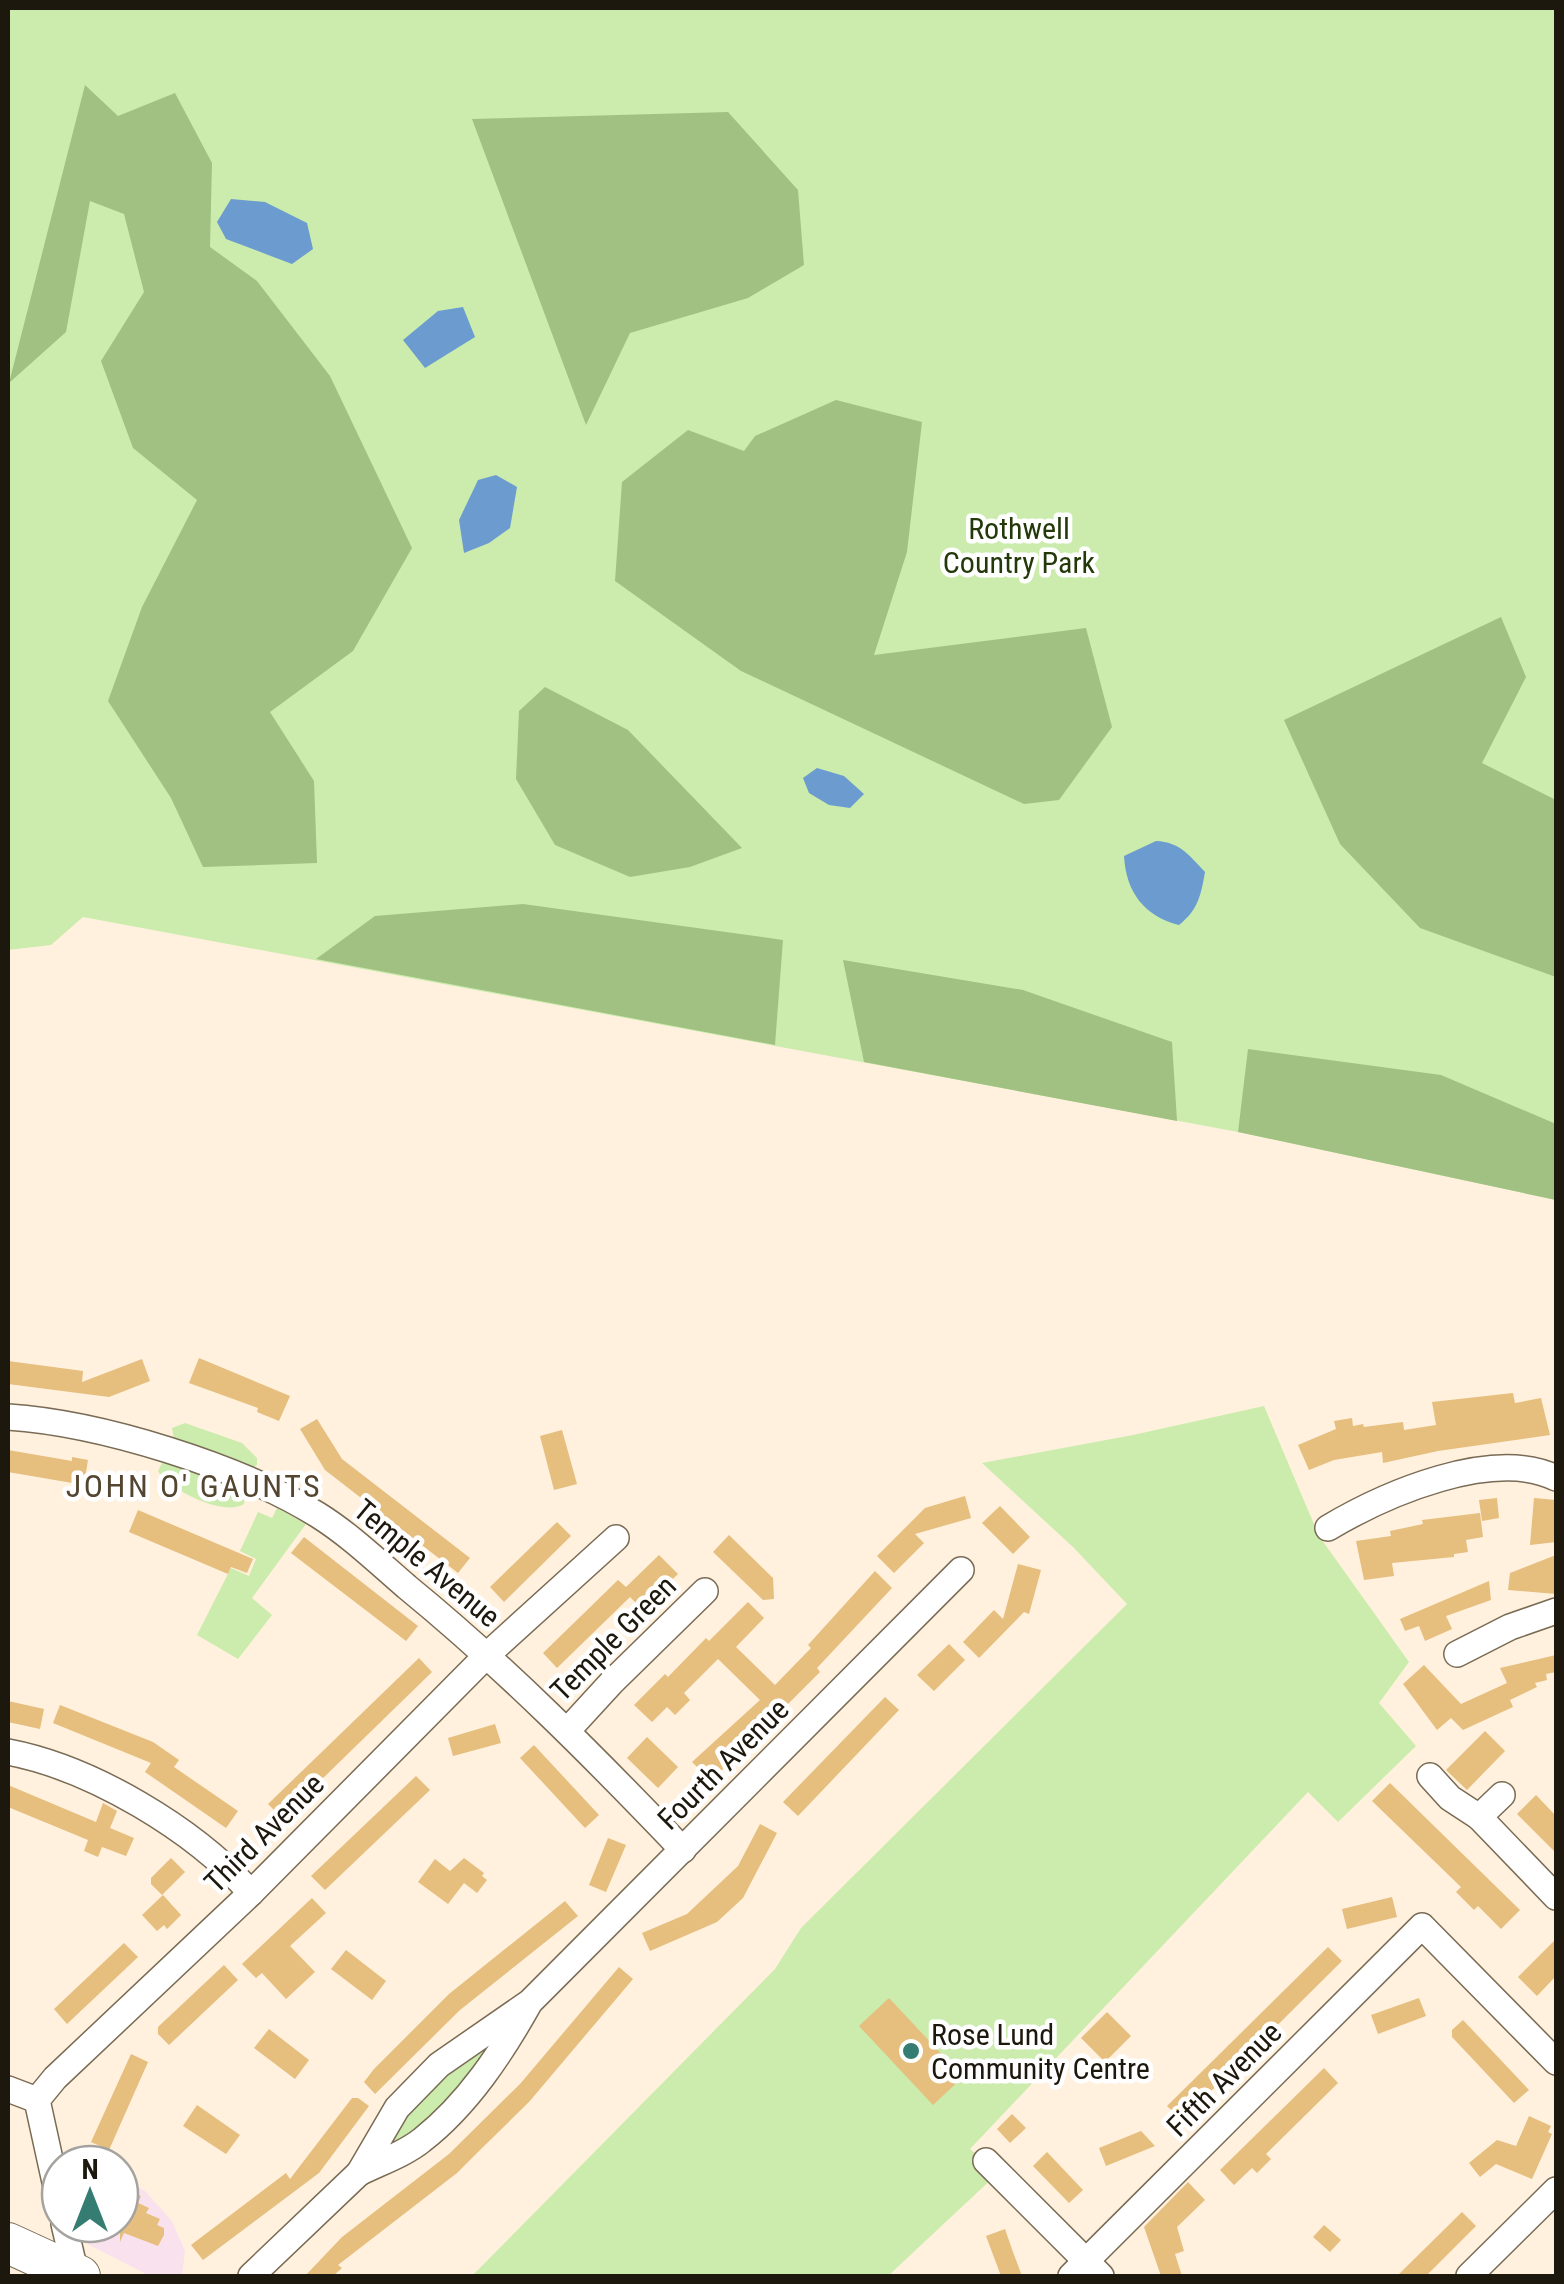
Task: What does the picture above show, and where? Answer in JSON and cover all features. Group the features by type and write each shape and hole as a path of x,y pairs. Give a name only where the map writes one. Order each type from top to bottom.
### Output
{"main road":[{"path":"8,2243 78,2276"}],"street":[{"name":"Temple Avenue","path":"8,1417 154,1446 274,1492 320,1516 487,1656 683,1850"},
{"path":"1328,1528 1349,1500 1495,1468 1538,1469 1556,1478"},
{"name":"Third Avenue","path":"37,2100 487,1656 616,1538"},
{"name":"Fourth Avenue","path":"251,2276 359,2173 397,2108 439,2064 530,2002 961,1570"},
{"name":"Temple Green","path":"567,1731 705,1591"},
{"path":"1457,1654 1510,1627 1556,1610"},
{"path":"8,1752 68,1770 126,1797 185,1834 251,1893"},
{"path":"1430,1776 1554,1889"},
{"path":"1479,1818 1502,1795"},
{"name":"Fifth Avenue","path":"1086,2272 1422,1926 1556,2062"},
{"name":"Fourth Avenue","path":"359,2173 421,2141 504,2048 530,2002"},
{"path":"8,2088 37,2100 46,2144"},
{"path":"986,2161 1086,2272"},
{"path":"1469,2276 1556,2190"},
{"path":"69,2244 78,2276"}],"shaded area":[{"path":"140,2188 172,2221 185,2251 182,2276 150,2276 89,2245 140,2244"}],"green space":[{"name":"Rothwell Country Park","path":"8,8 1556,8 1556,1200 1238,1132 83,917 51,945 8,950"},
{"path":"85,85 118,116 175,93 212,163 210,247 257,281 330,376 412,548 353,651 270,712 314,781 317,863 203,867 171,798 108,701 142,607 197,500 133,448 101,361 144,292 124,214 90,201 66,332 9,383"},
{"path":"728,112 798,190 804,265 748,298 630,333 586,425 472,119"},
{"path":"836,400 922,422 907,552 874,655 1086,628 1112,727 1059,800 1024,804 741,671 615,581 622,482 688,430 744,451 755,436"},
{"path":"1501,617 1526,677 1482,763 1556,800 1556,977 1420,928 1340,844 1284,720"},
{"path":"545,687 628,730 742,848 690,867 630,877 555,845 516,779 519,711"},
{"path":"523,904 783,940 775,1045 316,959 375,916"},
{"path":"843,960 1023,990 1172,1042 1177,1121 864,1062"},
{"path":"1248,1049 1441,1075 1556,1124 1556,1200 1238,1132"},
{"path":"1264,1406 1319,1536 1409,1662 1379,1703 1416,1746 1338,1822 1308,1792 970,2149 998,2173 888,2276 472,2276 775,1969 801,1928 1127,1604 1074,1548 982,1463"},
{"path":"185,1423 242,1443 257,1458 257,1465 252,1468 174,1440 172,1428"},
{"path":"163,1461 245,1492 244,1504 224,1507 198,1500 164,1478 158,1471"},
{"path":"277,1508 306,1524 252,1598 272,1615 238,1659 197,1635 231,1568 249,1576 256,1559 240,1551 258,1512 272,1518"},
{"path":"488,2041 491,2052 416,2136 385,2148 425,2089"}],"water":[{"path":"231,199 265,202 307,223 313,249 292,264 226,239 217,222"},
{"path":"463,307 475,337 425,368 403,340 438,311"},
{"path":"496,475 517,487 510,528 489,543 464,553 459,520 478,480"},
{"path":"817,768 844,776 864,794 850,808 829,805 809,793 803,778"},
{"path":"1156,841 1178,847 1205,872 1198,902 1179,925 1147,909 1129,881 1124,856"}],"building":[{"path":"199,1358 290,1396 279,1421 257,1412 258,1408 189,1383"},
{"path":"142,1359 150,1381 109,1397 8,1384 8,1361 83,1371 82,1382"},
{"path":"1513,1393 1515,1403 1541,1398 1550,1435 1383,1463 1382,1452 1334,1460 1309,1470 1298,1445 1336,1429 1334,1421 1352,1418 1353,1426 1364,1427 1403,1422 1404,1430 1436,1425 1432,1402"},
{"path":"317,1419 342,1459 470,1558 458,1573 325,1470 300,1429"},
{"path":"562,1430 577,1484 554,1490 540,1436"},
{"path":"8,1450 88,1460 84,1485 8,1472"},
{"path":"965,1496 971,1518 915,1534 924,1543 894,1573 877,1556 925,1508"},
{"path":"1497,1498 1499,1518 1482,1521 1479,1500"},
{"path":"1534,1498 1556,1500 1556,1542 1530,1545"},
{"path":"1000,1506 1030,1537 1013,1554 982,1523"},
{"path":"138,1510 253,1559 247,1573 231,1567 228,1574 129,1532"},
{"path":"1480,1513 1483,1537 1466,1540 1468,1552 1392,1563 1394,1576 1364,1580 1356,1541 1391,1536 1390,1531 1423,1524 1422,1520"},
{"path":"557,1522 571,1536 504,1602 490,1587"},
{"path":"729,1535 773,1578 774,1599 763,1600 713,1552"},
{"path":"304,1537 418,1626 406,1641 291,1553"},
{"path":"659,1555 678,1574 642,1609 630,1597 557,1668 543,1653 618,1580 626,1587"},
{"path":"1556,1555 1556,1594 1508,1590 1510,1573"},
{"path":"1018,1564 1041,1570 1029,1614 1024,1612 979,1658 963,1642 994,1610 1003,1619"},
{"path":"875,1571 892,1588 817,1668 820,1672 711,1781 692,1762 760,1700 718,1659 684,1693 690,1700 675,1715 667,1707 652,1722 634,1705 748,1602 764,1618 736,1647 775,1685"},
{"path":"1489,1581 1491,1600 1446,1616 1452,1629 1425,1641 1419,1626 1405,1631 1400,1619"},
{"path":"949,1644 965,1660 934,1691 917,1675"},
{"path":"1556,1655 1556,1672 1546,1674 1547,1680 1535,1683 1537,1687 1510,1700 1513,1707 1463,1730 1451,1718 1437,1730 1403,1684 1424,1665 1461,1704 1507,1683 1500,1668"},
{"path":"419,1658 432,1672 282,1818 268,1804"},
{"path":"885,1697 899,1710 798,1816 783,1802"},
{"path":"8,1701 44,1709 40,1729 8,1722"},
{"path":"60,1705 153,1742 179,1760 174,1767 238,1811 226,1828 145,1772 151,1763 53,1723"},
{"path":"495,1724 501,1743 453,1756 448,1738"},
{"path":"1485,1731 1505,1751 1467,1790 1446,1770"},
{"path":"647,1737 678,1767 658,1788 627,1758"},
{"path":"534,1745 599,1815 585,1828 520,1758"},
{"path":"416,1776 430,1790 325,1890 311,1876"},
{"path":"1390,1783 1520,1910 1501,1929 1478,1906 1474,1910 1456,1892 1461,1887 1372,1801"},
{"path":"8,1785 96,1822 103,1803 117,1811 110,1828 134,1838 126,1856 102,1847 98,1857 84,1851 88,1840 8,1807"},
{"path":"1536,1795 1556,1816 1556,1853 1517,1814"},
{"path":"760,1824 777,1833 743,1898 717,1922 650,1951 642,1933 687,1914 738,1866"},
{"path":"608,1838 626,1845 606,1892 589,1885"},
{"path":"171,1858 185,1872 162,1895 151,1884 151,1878"},
{"path":"464,1858 487,1880 477,1893 464,1883 448,1904 418,1882 435,1859 450,1871"},
{"path":"163,1895 181,1915 167,1929 164,1925 157,1931 142,1915"},
{"path":"1392,1897 1397,1917 1347,1929 1342,1909"},
{"path":"312,1898 326,1913 290,1946 315,1972 286,1999 262,1973 256,1978 242,1964"},
{"path":"565,1901 578,1916 460,2010 375,2094 364,2082 374,2069 449,1994"},
{"path":"1556,1939 1556,1976 1537,1996 1518,1977"},
{"path":"124,1943 138,1957 67,2024 54,2009"},
{"path":"1328,1947 1342,1961 1182,2120 1167,2106"},
{"path":"346,1950 386,1981 372,2000 331,1969"},
{"path":"224,1965 238,1980 169,2045 158,2034 158,2027"},
{"path":"619,1967 633,1979 529,2102 457,2173 338,2265 342,2268 333,2276 305,2276 342,2237 449,2154 520,2084"},
{"name":"Rose Lund Community Centre","path":"889,1998 963,2077 933,2105 859,2026"},
{"path":"1419,1998 1426,2016 1378,2034 1371,2015"},
{"path":"1107,2012 1131,2036 1105,2062 1081,2038"},
{"path":"1463,2020 1529,2090 1514,2103 1452,2037 1452,2030"},
{"path":"269,2029 309,2060 295,2079 254,2048"},
{"path":"131,2054 148,2062 112,2144 91,2142"},
{"path":"1324,2068 1338,2083 1266,2154 1271,2159 1257,2173 1252,2168 1234,2185 1220,2170"},
{"path":"352,2098 369,2106 319,2173 203,2260 191,2245 286,2173 290,2179"},
{"path":"197,2105 240,2135 226,2154 183,2126"},
{"path":"1012,2114 1026,2128 1010,2143 997,2129"},
{"path":"1529,2116 1551,2126 1548,2132 1552,2134 1532,2179 1496,2164 1480,2177 1469,2163 1497,2140 1516,2146"},
{"path":"1141,2131 1155,2146 1106,2166 1099,2148"},
{"path":"1047,2152 1083,2190 1069,2203 1033,2166"},
{"path":"1188,2182 1205,2200 1177,2227 1184,2251 1175,2254 1182,2276 1161,2276 1144,2227"},
{"path":"140,2204 149,2208 146,2213 160,2219 157,2225 164,2228 158,2246 140,2239"},
{"path":"1462,2212 1476,2226 1426,2276 1397,2276"},
{"path":"1324,2225 1341,2240 1330,2252 1313,2237"},
{"path":"1005,2229 1022,2276 1001,2276 986,2236"}],"place":[{"name":"Rose Lund Community Centre","path":"911,2051"}],"district":[{"name":"JOHN O' GAUNTS","path":"194,1486"}]}
